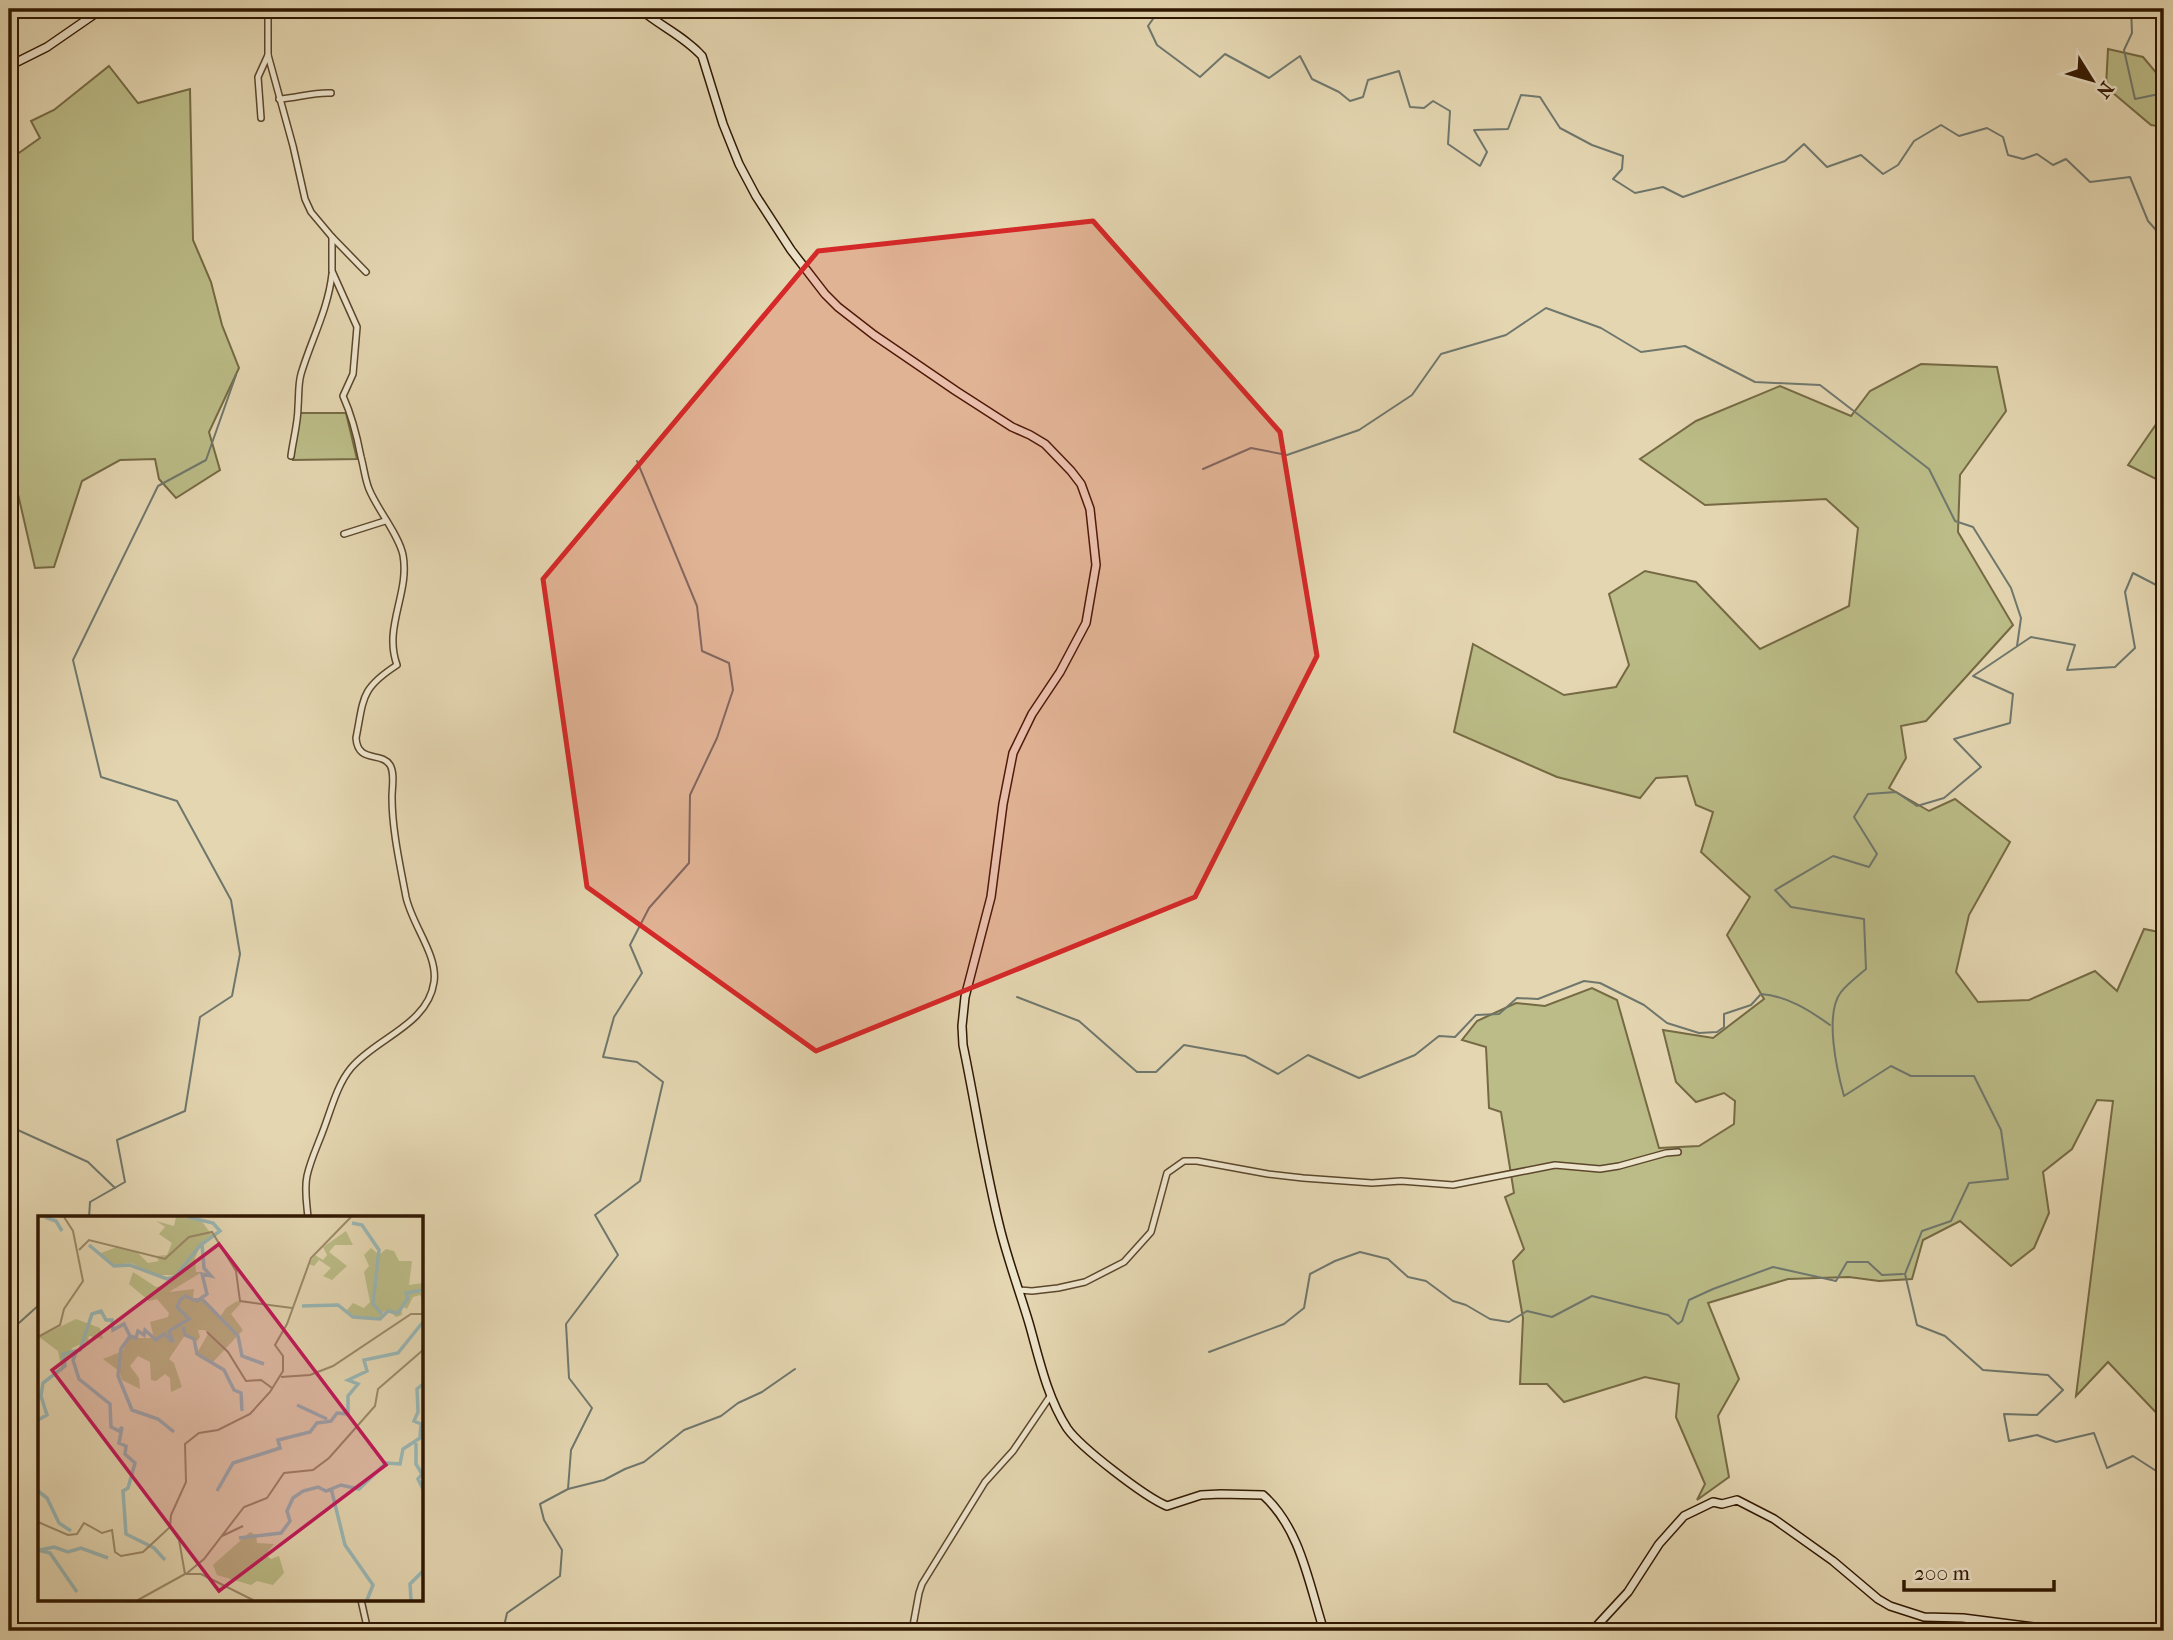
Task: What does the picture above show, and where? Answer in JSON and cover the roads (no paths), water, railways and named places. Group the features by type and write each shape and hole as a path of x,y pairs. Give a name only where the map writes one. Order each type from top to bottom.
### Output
{"street":[{"path":"9,66 47,47 102,9"},
{"path":"268,9 268,55 305,199 311,212 366,272"},
{"path":"640,9 702,55 732,147 752,190 791,250 838,307 956,391 1012,427 1045,444 1081,484 1090,509 1096,565 1086,623 1060,672 1031,714 1013,753 1003,804 991,897 965,997 963,1045 995,1204 1051,1395 1061,1417 1077,1439 1154,1501 1167,1506 1201,1495 1263,1495 1278,1511 1298,1548 1324,1631"},
{"path":"261,118 258,76 268,55"},
{"path":"279,99 331,93"},
{"path":"291,456 299,407 300,377 330,293 332,237"},
{"path":"308,1216 308,1172 341,1083 351,1068 365,1055 421,1011 430,998 434,982 434,966 412,918 407,900 393,815 391,769 386,761 363,753 356,744 366,692 397,665 392,651 396,614 404,580 403,554 367,485 351,414 343,396 353,374 357,327 332,271"},
{"path":"344,534 385,521"},
{"path":"1019,1290 1032,1291 1085,1283 1124,1262 1151,1232 1167,1173 1184,1161 1192,1160 1303,1178 1453,1185 1555,1165 1609,1168 1678,1152"},
{"path":"912,1631 922,1584 985,1482 1013,1451 1051,1395"},
{"path":"1592,1631 1628,1592 1660,1544 1684,1516 1713,1502 1722,1504 1737,1500 1774,1519 1890,1606 1924,1616 1963,1618 2066,1631"},
{"path":"361,1602 368,1631"},
{"path":"2148,1631 2164,1628"}],"waterway":[{"path":"1160,9 1148,26 1157,45 1200,77 1225,54 1269,78 1300,56 1312,79 1339,92 1350,101 1363,97 1368,80 1399,71 1410,107 1424,108 1433,101 1450,111 1448,144 1480,166 1487,152 1474,130 1508,129 1521,95 1540,97 1560,128 1592,145 1623,156 1622,169 1613,179 1635,193 1663,187 1683,197 1785,161 1804,144 1827,167 1861,155 1883,174 1898,165 1914,141 1941,125 1959,136 1987,128 2003,137 2008,155 2023,159 2037,154 2053,165 2066,159 2090,182 2130,177 2148,221 2164,239"},
{"path":"2131,9 2132,33 2124,50 2135,99 2164,93"},
{"path":"1203,469 1251,448 1287,455 1359,430 1412,395 1441,354 1506,335 1546,308 1601,328 1641,352 1685,346 1755,382 1820,385 1929,469 1955,521 1973,527 2011,588 2021,618 2017,646"},
{"path":"89,1216 90,1202 125,1182 117,1140 185,1111 200,1017 232,996 240,954 231,900 177,801 101,777 73,660 158,486 206,460 236,375"},
{"path":"503,1631 507,1613 560,1576 562,1550 544,1520 540,1504 568,1489 571,1450 592,1408 569,1378 566,1324 618,1255 595,1215 640,1181 663,1082 637,1062 603,1057 614,1017 642,973 630,945 649,908 689,863 690,795 717,738 733,690 729,663 702,651 697,606 637,461"},
{"path":"2164,589 2133,573 2125,592 2135,648 2115,667 2067,670 2075,645 2031,637 1973,676 2013,694 2010,723 1954,739 1981,767 1944,798 1917,806 1896,792 1868,794 1854,817 1877,854 1869,867 1833,856 1775,890 1791,907 1864,919 1866,969 1841,992 1833,1014 1834,1043 1844,1096 1891,1066 1911,1076 1974,1076 2001,1130 2008,1179 1969,1183 1951,1221 1922,1231 1905,1274 1917,1325 1945,1336 1983,1370 2048,1375 2063,1390 2037,1415 2004,1414 2009,1441 2037,1435 2056,1442 2094,1433 2107,1468 2133,1456 2164,1476"},
{"path":"1017,997 1079,1021 1137,1072 1156,1072 1184,1045 1245,1056 1278,1074 1308,1055 1359,1078 1415,1055 1439,1036 1455,1037 1476,1015 1499,1014 1517,998 1538,999 1584,981 1600,983 1644,1005 1667,1023 1699,1033 1717,1032 1724,1027 1724,1014 1751,1005 1761,994 1789,1001 1830,1025"},
{"path":"9,1126 88,1162 115,1188"},
{"path":"1209,1352 1284,1324 1304,1308 1310,1274 1360,1252 1388,1259 1408,1277 1426,1281 1453,1301 1490,1319 1509,1322 1527,1311 1552,1317 1592,1296 1668,1315 1678,1324 1682,1321 1689,1300 1773,1267 1836,1281 1847,1262 1868,1262 1882,1275 1903,1274"},
{"path":"9,1332 38,1306"},
{"path":"568,1489 604,1480 644,1462 684,1430 721,1416 795,1369"}]}
